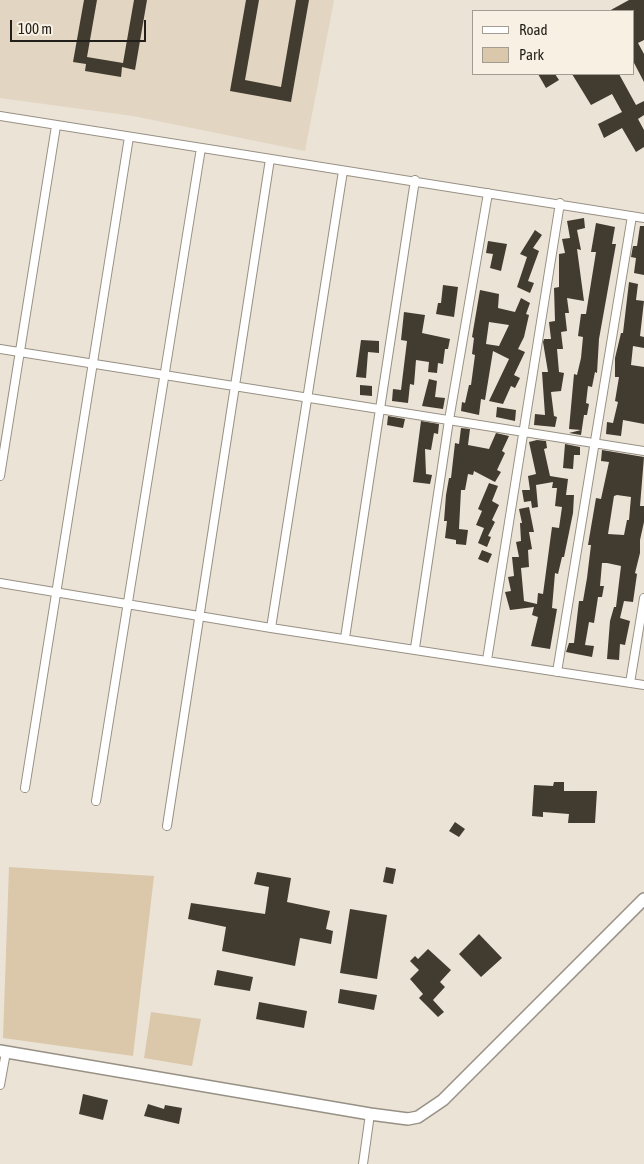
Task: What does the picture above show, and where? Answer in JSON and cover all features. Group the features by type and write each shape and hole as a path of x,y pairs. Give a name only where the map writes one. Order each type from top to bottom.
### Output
{"street":[{"path":"0,116 343,171 415,180 644,218"},
{"path":"0,476 56,126"},
{"path":"25,788 128,137"},
{"path":"96,802 201,148"},
{"path":"167,826 270,159"},
{"path":"271,628 343,171"},
{"path":"345,638 378,410 415,180"},
{"path":"415,648 449,420 488,193"},
{"path":"486,660 560,203"},
{"path":"558,672 593,443 632,216"},
{"path":"0,349 644,452"},
{"path":"0,583 271,628 415,648 644,685"},
{"path":"630,683 644,598"},
{"path":"0,1085 3,1052 408,1120 418,1117 436,1106 644,899"},
{"path":"363,1164 370,1114"}],"shaded area":[{"path":"0,0 334,0 305,151 133,116 0,98"}],"green space":[{"path":"9,867 154,876 133,1056 3,1038"},
{"path":"151,1012 201,1019 192,1066 144,1058"}],"building":[{"path":"84,0 97,0 87,57 123,63 134,0 147,0 135,70 122,67 121,77 85,71 86,64 73,62"},
{"path":"246,0 259,0 245,80 281,87 296,0 309,0 291,102 230,91"},
{"path":"629,0 644,0 644,40 638,43 644,54 644,82 634,63 634,10 611,10"},
{"path":"539,75 556,75 559,80 546,88"},
{"path":"573,75 620,75 636,105 644,101 644,115 638,119 644,130 644,147 636,152 622,128 604,138 598,124 622,112 612,94 591,105"},
{"path":"584,218 585,228 577,230 581,250 577,249 584,301 567,298 569,313 565,313 567,331 561,332 563,349 557,349 559,372 564,373 561,391 551,392 554,416 557,417 555,427 534,425 535,414 545,415 542,372 548,372 543,342 544,339 551,339 549,322 555,321 554,288 559,287 559,254 565,253 562,239 570,238 567,221"},
{"path":"596,223 615,227 612,244 616,244 599,339 597,373 595,372 592,387 588,386 586,403 589,404 587,415 584,415 581,435 569,433 581,430 569,429 574,374 577,375 581,358 583,337 578,336 581,314 586,314 596,252 591,252"},
{"path":"640,226 644,226 644,275 634,273 636,258 631,257 633,246 637,246"},
{"path":"535,230 542,235 533,248 539,251 528,281 534,283 530,293 517,287 527,257 520,254"},
{"path":"488,241 507,244 501,271 490,268 493,254 486,253"},
{"path":"629,282 638,284 636,300 644,301 640,336 644,337 644,348 633,346 631,365 644,367 644,424 623,420 621,436 606,434 607,422 613,423 618,402 615,401 619,377 615,377 615,358 621,333 623,333"},
{"path":"443,285 458,287 454,317 436,314 438,303 441,303"},
{"path":"480,290 499,294 498,308 515,312 521,298 530,303 526,314 529,315 524,337 518,349 525,352 514,375 520,378 515,388 511,386 503,404 489,401 509,359 493,351 485,400 481,399 479,415 461,411 462,402 465,403 469,385 471,385 475,355 472,354 474,338 472,337","holes":["489,322 509,325 499,346 486,344"]},
{"path":"404,312 425,315 422,333 450,339 448,349 445,349 443,364 438,363 437,373 428,372 429,362 416,360 414,385 410,384 408,403 392,401 393,389 401,390 407,341 401,340"},
{"path":"361,340 379,341 379,353 368,352 366,378 356,377"},
{"path":"429,379 437,381 435,397 445,398 443,409 422,406"},
{"path":"360,385 372,386 372,396 360,395"},
{"path":"497,407 516,410 515,421 496,417"},
{"path":"388,416 405,419 403,428 387,425"},
{"path":"421,421 439,424 438,434 434,433 431,450 425,449 426,474 432,475 430,484 413,482"},
{"path":"461,428 470,429 468,445 489,449 496,433 509,436 502,451 505,453 497,470 501,472 495,482 474,471 473,475 468,474 465,490 461,490 459,529 468,530 466,545 456,544 456,540 445,538 447,521 444,521 446,495 449,478 451,478 455,443 459,444"},
{"path":"537,440 546,441 547,448 544,449 550,476 568,479 566,495 574,495 573,513 564,557 562,557 558,574 555,573 552,608 557,609 550,649 531,646 538,617 532,615 534,607 510,610 505,592 511,591 508,577 514,576 512,557 519,557 516,542 521,541 520,523 522,523 519,509 529,507 534,532 529,532 532,549 528,550 529,567 521,568 524,601 537,604 538,593 543,594 552,527 559,528 562,507 555,506 557,488 552,488 553,482 536,485 538,507 532,508 531,501 524,502 522,490 530,490 528,476 536,474 529,442"},
{"path":"565,444 580,447 580,455 574,455 573,469 563,468"},
{"path":"602,450 644,457 640,506 644,506 644,522 635,573 637,574 633,602 624,601 620,618 630,621 625,645 620,644 619,660 607,659 610,621 614,607 616,607 621,566 607,563 602,563 600,586 604,586 602,597 598,597 594,623 589,622 585,645 594,646 592,657 566,652 569,643 574,643 579,601 583,601 587,578 591,545 588,545 596,498 601,499 609,462 601,461","holes":["614,496 631,497 629,520 627,520 624,535 608,534"]},
{"path":"489,483 498,486 492,501 499,505 492,520 495,522 488,536 491,537 487,547 478,543 484,528 476,525 482,511 478,509"},
{"path":"482,550 492,554 488,563 478,559"},
{"path":"554,782 564,782 564,791 597,791 595,823 568,823 569,814 543,812 543,817 532,816 534,785 553,786"},
{"path":"455,822 465,829 459,837 449,831"},
{"path":"386,867 396,869 393,884 383,882"},
{"path":"257,872 291,878 287,902 330,911 326,929 333,931 331,944 300,938 295,966 222,951 226,927 188,919 191,903 265,914 269,887 254,884"},
{"path":"350,909 387,915 377,979 340,973"},
{"path":"479,934 502,958 481,977 459,954"},
{"path":"428,949 451,970 440,982 445,987 433,1000 444,1012 438,1017 419,998 423,994 410,979 419,970 410,961 415,956 418,959"},
{"path":"217,970 253,977 250,991 214,985"},
{"path":"340,989 377,995 374,1010 338,1003"},
{"path":"259,1002 307,1011 304,1028 256,1019"},
{"path":"83,1094 108,1100 103,1120 79,1114"},
{"path":"148,1104 164,1109 165,1105 182,1108 179,1124 144,1116"}]}
